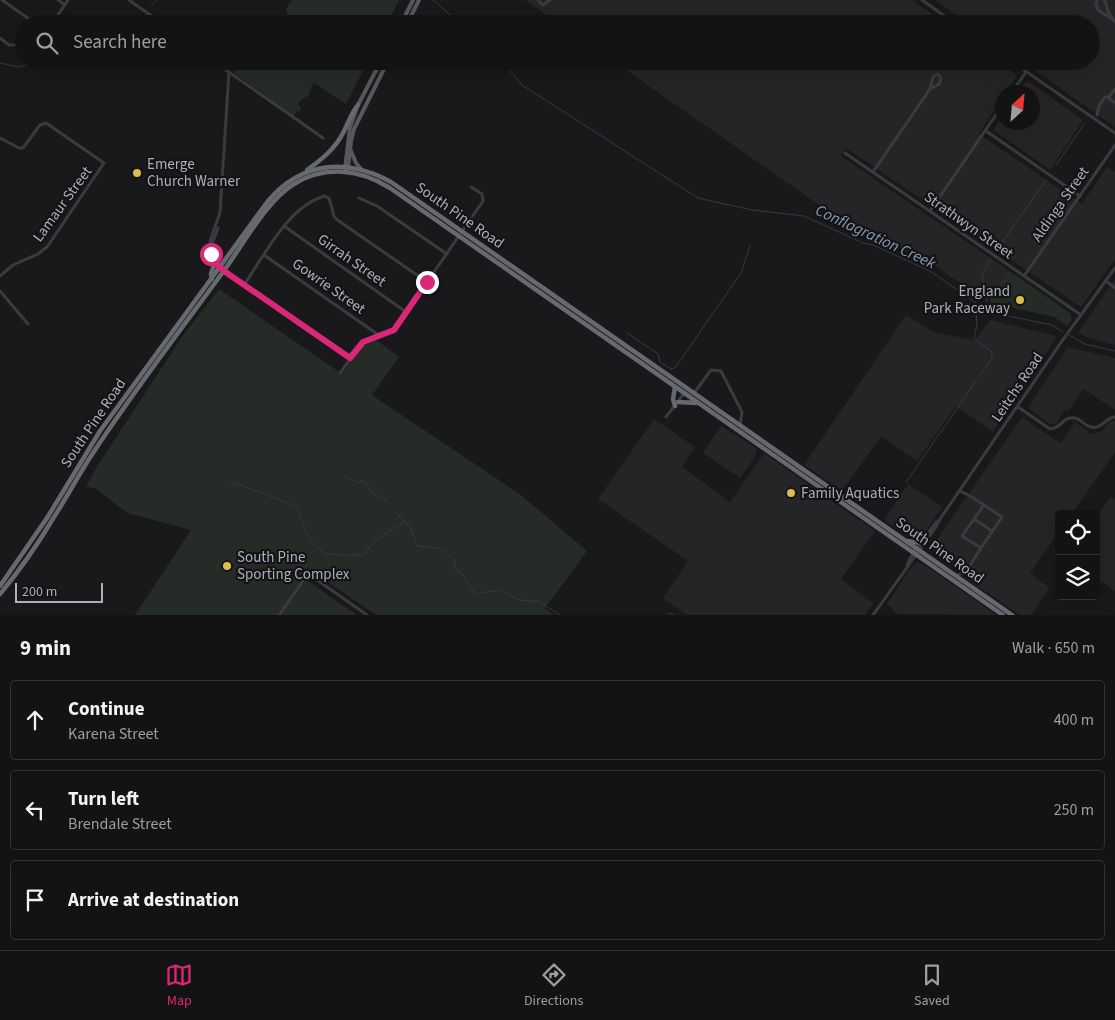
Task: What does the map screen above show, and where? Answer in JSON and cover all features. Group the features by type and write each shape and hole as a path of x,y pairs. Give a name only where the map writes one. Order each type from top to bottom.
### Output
{"highway":[{"path":"299,175 322,159 332,149 342,136 358,105"},
{"name":"South Pine Road","path":"0,586 47,518 100,431 183,316 212,279 222,270 268,200 285,184 299,175 324,167 361,169 392,182 461,234 675,387 694,393 799,470"},
{"name":"South Pine Road","path":"0,594 54,518 105,435 222,270 273,202 285,190 304,179 313,175 346,169 383,183 461,234 685,391 698,403 799,470 916,552 1002,615"},
{"path":"212,279 214,265"},
{"path":"675,387 673,399 676,404 698,403"},
{"name":"South Pine Road","path":"846,503 1012,615"},
{"path":"905,542 921,543"}],"main road":[{"path":"405,15 413,0"},
{"path":"412,15 419,0"},
{"path":"346,169 350,127 358,105 376,70"},
{"path":"346,169 357,120 383,70"},
{"path":"350,148 356,163 361,169"}],"street":[{"path":"2,0 23,15"},
{"path":"58,0 65,5"},
{"path":"58,15 68,0"},
{"path":"129,0 150,15"},
{"path":"539,0 540,3 545,5 550,0"},
{"path":"922,0 943,15"},
{"path":"1097,0 1098,10 1114,21"},
{"path":"1104,0 1107,11 1114,21"},
{"path":"0,38 10,45 15,45"},
{"path":"226,70 323,138"},
{"path":"1023,70 1115,133"},
{"path":"222,270 213,260 211,252 220,212 229,72"},
{"path":"1017,85 1026,72"},
{"path":"873,172 930,89 933,77 936,74 939,75 940,83 930,89"},
{"path":"1097,115 1099,106 1115,89"},
{"path":"1107,97 1115,103"},
{"path":"930,211 995,117"},
{"name":"Lamaur Street","path":"0,138 19,148 23,148 40,125 46,123 104,164 44,250 13,265 0,276"},
{"path":"986,131 1080,196"},
{"name":"Aldinga Street","path":"1024,276 1115,145"},
{"name":"Strathwyn Street","path":"845,152 1081,315"},
{"path":"340,373 363,342 394,330 484,199 482,194 471,187"},
{"path":"244,285 284,226 303,207 322,196 327,197 336,219 427,282"},
{"path":"359,198 377,206 447,254"},
{"path":"220,212 208,250 209,258 214,265 350,358"},
{"name":"Girrah Street","path":"284,226 406,312"},
{"name":"Gowrie Street","path":"264,255 380,336"},
{"name":"Leitchs Road","path":"916,552 936,527 1115,268"},
{"path":"1106,281 1115,288"},
{"path":"0,291 28,324"},
{"path":"694,393 712,370 721,371 742,412 740,425"},
{"path":"666,417 685,391"},
{"path":"1018,407 1050,429 1056,428 1067,418 1078,419 1091,428 1097,427 1109,418 1115,417"},
{"path":"957,577 967,570 1002,517 960,491"},
{"path":"981,548 962,536 984,505"},
{"name":"Leitchs Road","path":"873,615 921,543 940,519"},
{"path":"974,519 992,531"},
{"path":"279,615 305,578 310,575 367,615"}],"shaded area":[{"path":"292,0 399,0 392,15 288,15 286,9"},
{"path":"525,0 912,0 933,15 546,15"},
{"path":"935,0 1115,0 1115,127 1035,70 1100,70 1100,15 956,15"},
{"path":"235,70 363,70 346,104 314,83 309,95 298,104 301,108 300,111 296,111 294,116 234,73"},
{"path":"626,70 1009,70 1017,76 1011,85 995,85 995,109 979,134 1082,204 1107,167 1115,172 1115,259 1081,307 846,148 841,156 1008,270 989,297 973,292 931,263 877,237 862,235"},
{"path":"1029,82 1033,85 1023,85"},
{"path":"1040,90 1083,120 1050,170 995,131 994,128 995,126 995,130 1040,130"},
{"name":"England Park Raceway","path":"1008,270 1070,313 1072,319 1068,326 1054,317 991,303 989,297"},
{"path":"1115,279 1115,345 1088,338 1079,332"},
{"path":"219,289 342,374 362,346 376,340 399,357 372,395 521,495 587,551 545,608 554,615 376,615 313,572 299,575 357,615 135,615 191,530 127,513 95,488 86,487 96,468 182,337"},
{"path":"906,315 936,333 975,340 990,320 1056,336 993,432 956,406 917,461 881,436 842,491 804,465"},
{"path":"1068,347 1115,358 1115,410 1084,389 1068,411 1065,409 1056,424 1050,424 1032,411 1029,406"},
{"path":"1022,417 1060,443 1075,422 1092,434 1101,432 1110,420 1115,421 1115,452 1075,510 1055,510 1055,538 1030,573 1050,588 1031,615 1020,615 966,578 967,575 933,552 935,542"},
{"path":"654,419 695,447 682,467 730,502 764,453 875,531 841,579 873,603 865,615 687,615 663,598 688,561 598,499"},
{"path":"721,426 757,449 754,458 740,478 703,453"},
{"path":"908,484 942,507 921,538 914,540 884,520"},
{"path":"1111,497 1115,500 1115,591 1100,581 1100,512"},
{"path":"917,562 926,566 996,615 898,614 892,610 893,608 887,604 910,569"}],"waterway":[{"name":"Conflagration Creek","path":"151,6 157,0"},
{"name":"Conflagration Creek","path":"433,0 450,15"},
{"name":"Conflagration Creek","path":"0,63 15,66"},
{"name":"Conflagration Creek","path":"509,70 522,85 698,198 752,210 804,216 930,271 989,312 1052,325 1063,332"},
{"path":"1056,165 1084,124"},
{"path":"996,251 1046,180"},
{"path":"627,333 658,354 660,362 671,369 675,368 741,273 750,245"},
{"path":"989,312 982,275 991,259"},
{"path":"979,377 992,357 992,352 974,338 977,325 976,312 981,307"},
{"name":"Conflagration Creek","path":"1069,335 1085,344 1115,351"},
{"path":"906,482 976,381"},
{"path":"346,477 357,482 365,482 374,494 387,501"},
{"path":"230,481 298,507 301,520 311,540 320,550 328,554 364,555 377,539 405,522"},
{"path":"394,511 411,528 417,546 438,548 450,556 455,562 455,569 463,575 475,594 499,590 520,600 539,602 560,615"},
{"path":"667,615 670,613 674,615"}],"place":[{"name":"Emerge Church Warner","path":"137,173"},
{"name":"England Park Raceway","path":"1020,300"},
{"name":"Family Aquatics","path":"791,493"},
{"name":"South Pine Sporting Complex","path":"227,566"}],"route":[{"path":"211,254 214,262 224,271 350,358 363,342 394,330 427,282"}]}
